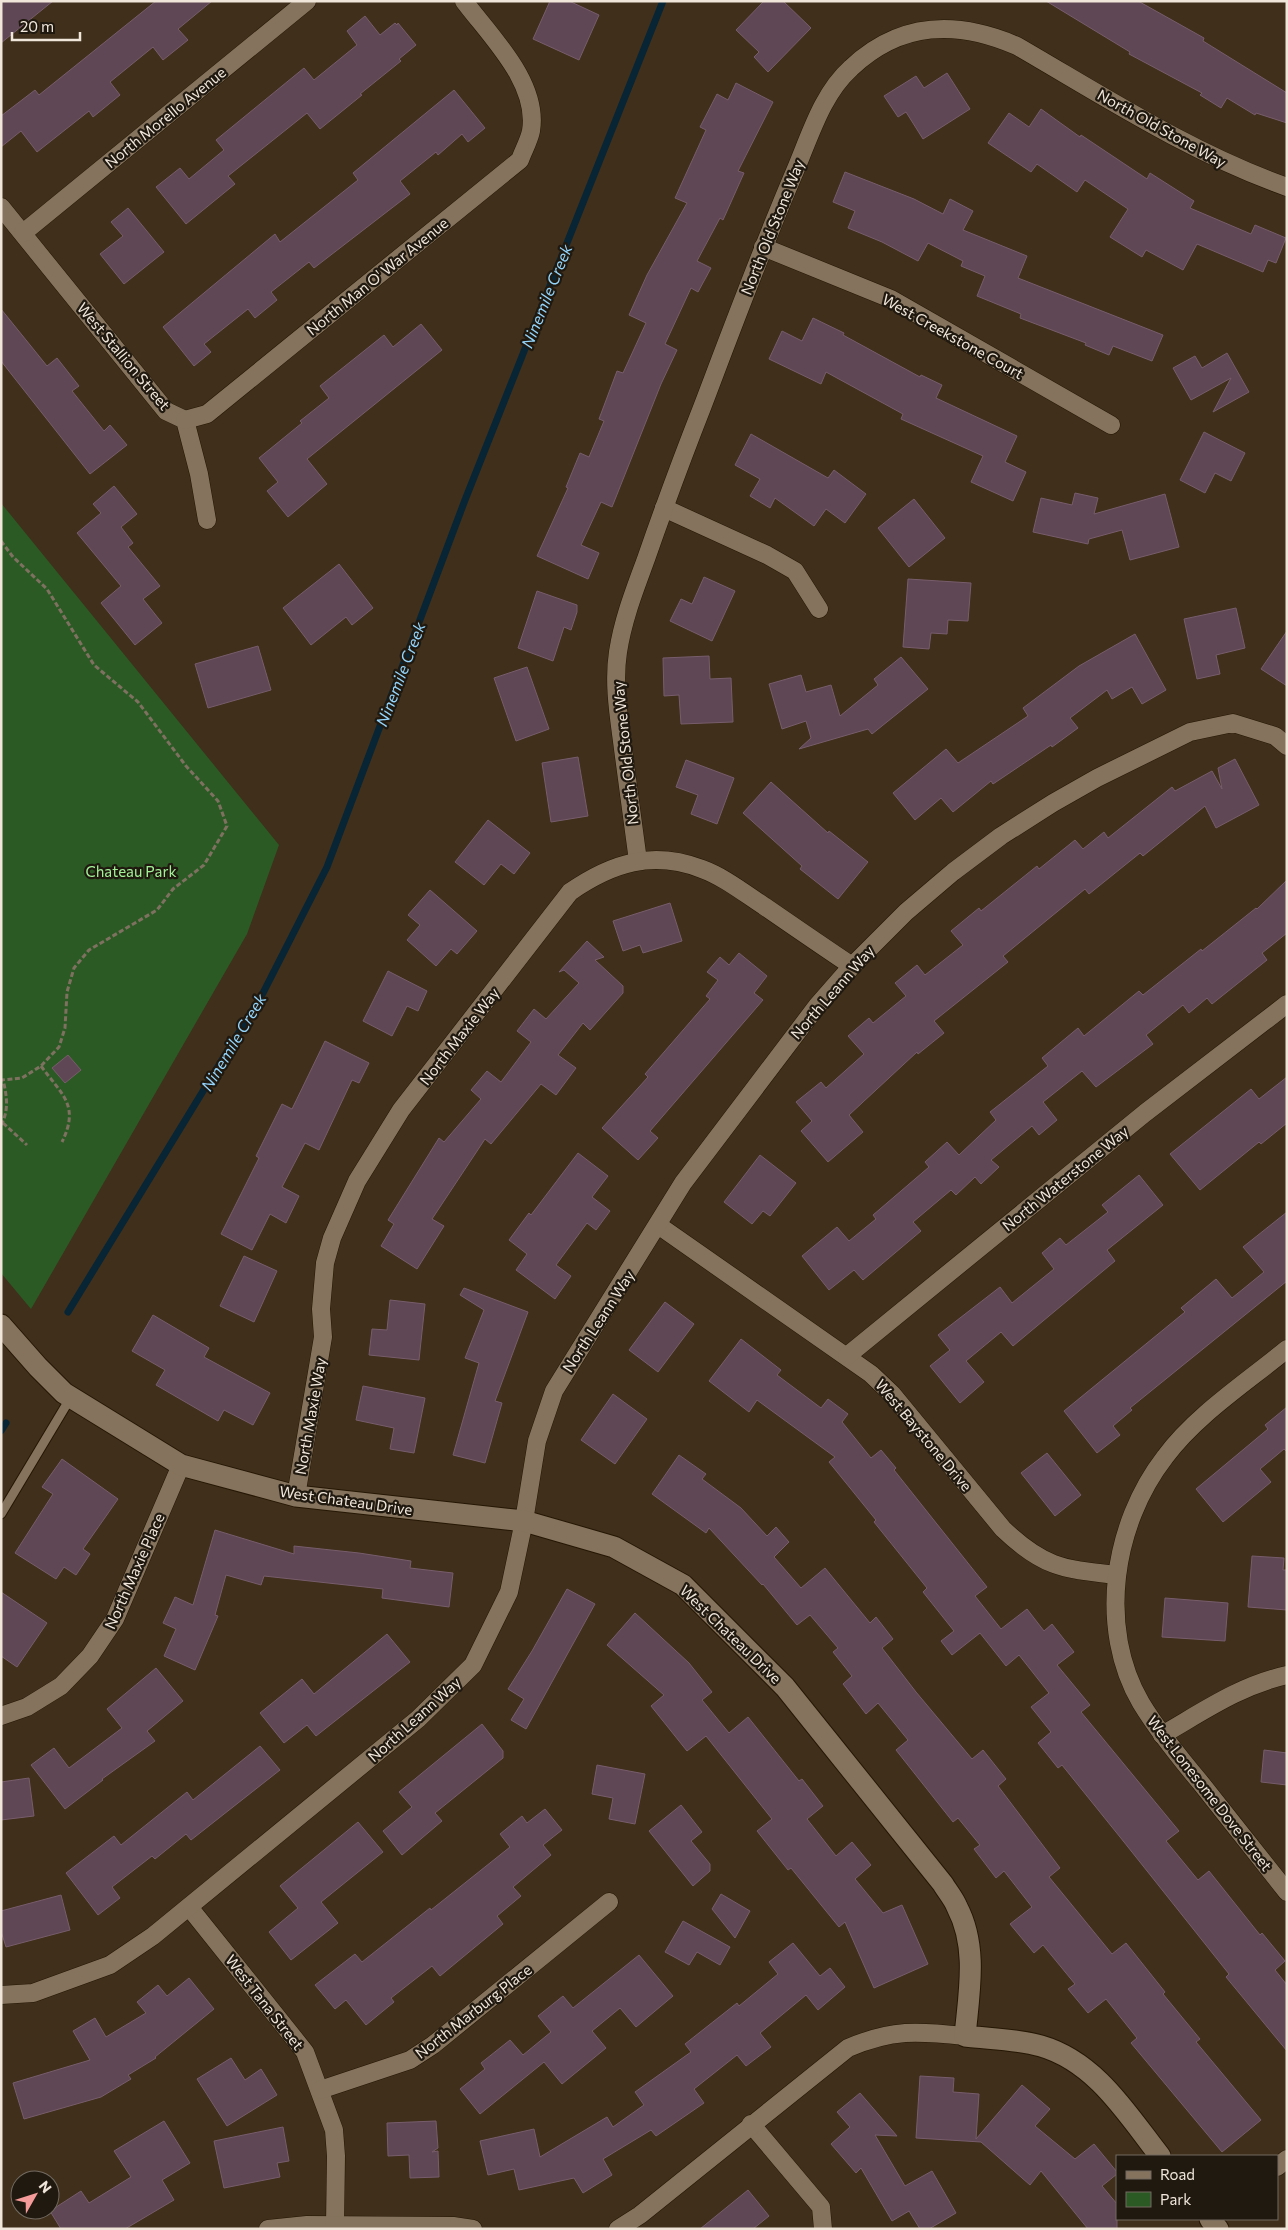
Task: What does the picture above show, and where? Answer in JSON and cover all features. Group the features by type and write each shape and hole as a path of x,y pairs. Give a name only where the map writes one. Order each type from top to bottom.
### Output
{"street":[{"name":"North Morello Avenue","path":"23,233 307,1"},
{"name":"North Man O' War Avenue","path":"185,420 206,414 520,160 531,132 531,105 521,77 464,1"},
{"name":"North Old Stone Way","path":"638,861 617,707 617,654 622,629 664,508 763,246 820,113 832,90 849,69 868,53 891,40 916,32 942,28 994,36 1017,46 1200,151 1247,173 1287,187"},
{"name":"West Stallion Street","path":"1,207 166,411 185,420 199,474 207,520"},
{"name":"West Creekstone Court","path":"763,246 891,299 1111,426"},
{"path":"664,508 768,554 795,571 819,609"},
{"name":"North Leann Way","path":"1,1996 33,1993 110,1964 153,1936 418,1719 473,1665 509,1592 524,1522 537,1441 554,1391 567,1368 698,1162 817,1006 852,966 906,912 953,872 1001,836 1053,803 1097,778 1190,732 1233,723 1275,736 1287,746"},
{"name":"North Maxie Way","path":"296,1496 323,1337 321,1309 324,1263 332,1238 357,1181 401,1110 570,892 594,875 638,861 678,862 703,869 727,882 852,966"},
{"name":"North Waterstone Way","path":"847,1356 1145,1113 1287,1004"},
{"name":"West Baystone Drive","path":"658,1225 871,1374 892,1394 1003,1529 1024,1549 1046,1562 1071,1570 1117,1575"},
{"name":"West Chateau Drive","path":"1,1326 38,1367 72,1397 181,1465 296,1496 524,1522 614,1547 683,1585 785,1687 943,1884 957,1906 966,1931 971,1956 965,2036"},
{"name":"West Lonesome Dove Street","path":"1287,1350 1201,1419 1165,1456 1138,1500 1121,1550 1117,1575 1118,1628 1123,1654 1140,1702 1162,1735 1287,1892"},
{"name":"North Maxie Place","path":"1,1716 27,1708 62,1686 90,1656 115,1619 181,1465"},
{"path":"1162,1735 1239,1690 1264,1680 1287,1675"},
{"name":"North Marburg Place","path":"320,2090 410,2060 426,2050 609,1902"},
{"name":"West Tana Street","path":"189,1906 305,2052 334,2130 336,2156 335,2225"},
{"path":"618,2229 640,2215 848,2048 872,2037 897,2032 924,2032 965,2036 1040,2046 1065,2056 1087,2070 1106,2088 1159,2155"},
{"path":"751,2124 821,2207 823,2229"},
{"path":"268,2229 308,2225 453,2226 473,2229"}],"lane":[{"path":"1,1514 72,1397"}],"path":[{"path":"1,541 13,557 47,589 94,665 138,702 186,766 218,801 227,826 204,865 173,889 156,910 89,950 74,968 67,992 65,1028 59,1047 40,1066 22,1078 2,1080 7,1095 7,1111 2,1124 27,1145"},
{"path":"40,1066 69,1104 70,1126 62,1142"}],"green space":[{"name":"Chateau Park","path":"1,503 279,845 247,934 31,1309 1,1273"}],"building":[{"path":"1,1 53,1 1,43"},
{"path":"156,1 212,1 178,29 188,40 163,60 153,47 110,82 120,95 93,117 89,111 37,152 21,131 1,147 1,116 35,90 39,95"},
{"path":"550,1 569,1 599,15 579,60 533,39"},
{"path":"764,1 783,1 811,28 768,72 754,57 759,52 736,30"},
{"path":"1046,1 1138,1 1204,38 1203,41 1287,93 1287,123 1256,113 1255,115 1227,98 1221,108 1200,95 1202,93 1129,54 1130,52"},
{"path":"365,16 380,35 395,23 397,25 398,23 416,45 399,59 401,61 320,129 307,113 228,176 235,184 186,224 156,187 180,168 189,179 224,150 216,140 304,68 314,80 357,45 347,31"},
{"path":"947,73 970,109 923,139 906,112 898,117 884,96 916,76 924,88"},
{"path":"736,83 773,102 738,171 744,173 723,220 720,218 697,261 711,268 698,292 691,288 665,344 677,350 661,384 612,507 601,502 581,545 599,553 588,579 537,556 568,488 566,487 580,453 589,457 604,421 599,419 617,371 623,373 646,323 629,315 647,275 687,203 675,198 706,130 700,127 717,94 728,100"},
{"path":"454,90 485,128 468,142 462,134 438,155 436,152 400,181 410,194 314,268 309,262 271,292 277,300 255,318 248,309 204,344 211,352 194,366 163,327 275,234 280,242 358,180 353,173"},
{"path":"1041,109 1080,137 1081,135 1147,179 1150,173 1194,201 1190,208 1251,234 1255,225 1286,238 1276,263 1268,260 1263,272 1197,244 1183,270 1146,250 1142,257 1110,237 1128,209 1085,180 1077,192 1037,164 1031,172 988,143 1009,113 1029,127"},
{"path":"845,172 914,199 943,214 950,199 973,211 963,230 1027,256 1018,278 1163,335 1152,361 1113,346 1109,355 1085,345 1086,343 1020,318 1021,314 977,296 985,276 961,266 963,261 928,243 918,261 882,242 848,228 855,211 833,202"},
{"path":"128,208 164,252 124,284 100,254 123,236 111,222"},
{"path":"1,309 47,366 57,358 79,386 72,391 104,431 110,425 127,445 90,474 1,361"},
{"path":"813,318 844,333 843,335 920,377 921,375 942,385 936,398 1017,436 1005,462 1026,472 1013,501 971,482 983,456 901,419 903,414 826,372 821,384 769,359 782,331 802,341"},
{"path":"421,324 442,350 307,459 327,484 288,517 267,491 278,482 259,458 329,398 320,386 384,335 393,347"},
{"path":"1227,353 1249,392 1213,412 1231,378 1191,400 1173,368 1195,356 1202,368"},
{"path":"1204,432 1245,453 1231,481 1215,473 1205,493 1180,480"},
{"path":"751,434 828,478 834,470 866,494 845,523 826,509 814,526 775,498 770,508 750,496 760,479 735,465"},
{"path":"114,486 137,514 121,527 133,543 128,547 160,586 143,599 162,623 135,645 101,603 121,586 77,533 101,513 93,504"},
{"path":"1075,493 1098,498 1094,514 1165,494 1179,547 1130,560 1122,530 1089,539 1088,544 1033,532 1041,498 1072,505"},
{"path":"914,499 945,538 909,567 878,528"},
{"path":"339,564 373,608 352,625 346,617 311,645 283,608"},
{"path":"704,577 735,591 712,641 670,621 681,599 692,604"},
{"path":"908,579 971,583 968,621 948,620 947,634 931,633 929,649 903,647"},
{"path":"537,591 577,605 577,612 571,630 564,627 553,661 518,648"},
{"path":"1236,608 1245,648 1216,655 1220,674 1197,679 1184,619"},
{"path":"1287,631 1287,686 1261,669"},
{"path":"1135,634 1166,690 1142,704 1132,687 1112,699 1107,690 1070,718 1078,728 1052,747 1051,745 993,784 991,781 953,812 941,798 915,820 893,793 946,749 958,763 1028,716 1023,708 1079,666"},
{"path":"258,646 271,690 208,708 195,664"},
{"path":"709,656 710,679 731,678 733,722 681,724 679,695 664,696 663,658"},
{"path":"901,657 928,689 872,734 868,729 799,749 811,738 806,721 782,729 769,684 801,675 806,692 831,685 840,716 878,685 874,679"},
{"path":"527,667 549,729 516,741 494,678"},
{"path":"578,757 588,816 551,822 542,763"},
{"path":"1235,759 1259,805 1216,828 1205,806 1143,856 1140,853 1089,894 1085,889 1003,956 1008,962 934,1021 944,1033 918,1054 917,1052 849,1115 863,1132 828,1162 801,1131 812,1121 796,1102 821,1082 826,1088 864,1054 848,1036 869,1018 873,1023 906,996 895,983 917,965 925,975 963,945 951,931 979,908 981,911 1037,866 1039,869 1075,840 1083,849 1104,832 1108,838 1172,787 1175,791 1212,771 1222,789 1218,768"},
{"path":"686,760 734,778 717,824 691,814 698,795 676,787"},
{"path":"771,782 828,833 829,831 868,862 838,899 800,869 802,866 743,813"},
{"path":"488,820 530,853 514,874 501,864 484,885 455,862"},
{"path":"1287,880 1287,933 1262,953 1267,960 1212,1004 1207,998 1189,1013 1183,1005 1146,1035 1153,1044 1096,1087 1082,1071 1043,1102 1057,1120 1039,1135 1032,1126 991,1160 999,1167 981,1184 975,1177 956,1195 951,1190 913,1222 921,1231 863,1280 854,1270 829,1290 802,1256 837,1227 849,1241 876,1219 873,1215 929,1167 925,1162 947,1142 959,1155 996,1120 990,1112 1048,1066 1042,1058 1078,1028 1084,1036 1139,991 1143,995 1201,949 1202,951 1257,909"},
{"path":"430,890 477,931 457,954 451,949 436,966 407,940 420,925 408,915"},
{"path":"670,903 682,941 643,953 640,945 623,951 613,921"},
{"path":"587,941 604,957 595,960 623,986 623,993 590,1030 583,1023 558,1055 576,1068 556,1095 541,1084 491,1144 485,1139 432,1219 444,1226 417,1269 381,1246 394,1224 388,1220 439,1138 444,1142 481,1099 471,1090 487,1071 501,1082 531,1042 517,1031 534,1009 546,1019 579,983 564,970 559,972"},
{"path":"739,953 767,976 754,993 763,1000 650,1131 658,1138 638,1160 602,1128 648,1077 645,1074 710,999 706,996 718,980 707,972 720,957 729,965"},
{"path":"388,971 427,991 418,1011 407,1006 392,1036 363,1021"},
{"path":"325,1041 369,1063 359,1083 352,1080 319,1150 305,1143 282,1187 299,1196 286,1223 270,1214 252,1250 221,1234 259,1158 256,1156 282,1104 292,1109"},
{"path":"68,1055 81,1070 65,1083 52,1068"},
{"path":"1287,1077 1287,1123 1261,1144 1259,1142 1200,1190 1170,1154 1251,1089 1259,1099"},
{"path":"578,1153 608,1176 592,1197 610,1211 596,1230 587,1223 556,1265 571,1276 555,1299 516,1270 527,1254 509,1240 529,1213 531,1215"},
{"path":"760,1155 796,1183 770,1216 763,1211 752,1224 724,1202"},
{"path":"1139,1175 1163,1205 1107,1250 1115,1261 1013,1346 1001,1332 966,1361 984,1382 960,1403 930,1366 950,1350 938,1335 1000,1287 1012,1303 1054,1269 1042,1253 1060,1238 1066,1245 1108,1212 1102,1205"},
{"path":"1287,1212 1287,1281 1130,1408 1132,1410 1113,1426 1120,1435 1097,1453 1064,1411 1185,1312 1181,1308 1216,1279 1232,1298 1264,1272 1243,1247"},
{"path":"244,1256 277,1271 254,1322 220,1306"},
{"path":"464,1288 528,1312 495,1401 502,1403 485,1463 453,1455 479,1363 465,1358 484,1310 460,1295"},
{"path":"390,1300 425,1304 419,1360 369,1355 372,1329 387,1330"},
{"path":"665,1302 694,1324 658,1372 629,1350"},
{"path":"153,1315 209,1348 204,1357 270,1393 253,1425 224,1410 218,1421 156,1385 165,1370 132,1351"},
{"path":"741,1339 781,1370 777,1375 821,1408 828,1399 848,1414 842,1422 871,1458 881,1450 896,1468 894,1470 987,1587 975,1596 1001,1629 1027,1609 1044,1631 1052,1624 1074,1652 1057,1665 1090,1705 1081,1712 1179,1831 1166,1841 1198,1880 1209,1871 1260,1935 1262,1933 1285,1961 1275,1970 1287,1985 1287,2051 1226,1977 1229,1974 1062,1765 1058,1768 1038,1743 1051,1732 1031,1707 1049,1693 1019,1655 1006,1666 980,1633 952,1655 941,1641 954,1631 923,1592 927,1588 829,1462 835,1457 757,1400 749,1412 709,1381"},
{"path":"363,1386 425,1398 414,1453 390,1449 394,1428 356,1420"},
{"path":"613,1394 647,1419 615,1464 581,1440"},
{"path":"1287,1407 1287,1452 1284,1449 1260,1469 1271,1482 1223,1522 1196,1489 1268,1429 1265,1425"},
{"path":"1047,1453 1081,1495 1055,1516 1021,1473"},
{"path":"679,1455 706,1474 702,1479 741,1508 767,1536 776,1527 789,1542 774,1557 801,1588 825,1568 870,1623 876,1617 893,1639 882,1648 916,1692 972,1759 983,1750 1006,1779 998,1786 1060,1868 1049,1877 1112,1954 1126,1943 1165,1992 1163,1994 1200,2039 1196,2042 1261,2120 1222,2152 1131,2043 1137,2038 1106,1999 1088,2013 1068,1989 1075,1984 1043,1945 1034,1953 1010,1924 1032,1907 1004,1871 996,1878 974,1849 980,1845 958,1818 953,1822 896,1750 908,1740 878,1703 866,1714 843,1684 852,1676 833,1652 838,1648 810,1615 797,1625 763,1584 709,1528 706,1533 652,1494"},
{"path":"62,1459 118,1499 83,1549 90,1554 76,1575 64,1567 56,1579 15,1553 53,1494 42,1487"},
{"path":"215,1530 294,1554 294,1546 359,1553 411,1561 410,1568 453,1573 449,1607 382,1598 383,1589 264,1576 261,1585 226,1575 215,1615 218,1616 195,1670 164,1656 176,1629 163,1623 175,1597 193,1605"},
{"path":"1252,1556 1284,1558 1283,1570 1287,1570 1287,1610 1248,1607"},
{"path":"567,1589 595,1604 526,1729 511,1720 524,1699 508,1689"},
{"path":"1,1592 47,1623 17,1667 1,1656"},
{"path":"1165,1598 1228,1603 1225,1641 1162,1637"},
{"path":"635,1613 689,1663 712,1692 702,1700 729,1733 748,1717 799,1781 802,1779 823,1806 807,1819 836,1856 852,1842 871,1865 855,1879 883,1913 902,1905 928,1964 874,1988 845,1922 839,1927 791,1868 788,1870 757,1831 772,1819 706,1736 687,1751 651,1706 664,1695 607,1645"},
{"path":"387,1634 410,1662 316,1736 307,1725 284,1743 260,1713 302,1679 314,1694"},
{"path":"156,1668 183,1701 147,1731 155,1741 102,1779 65,1809 31,1765 54,1748 69,1768 122,1728 107,1709"},
{"path":"482,1724 503,1751 503,1758 435,1813 442,1821 402,1855 383,1831 412,1807 399,1792"},
{"path":"260,1746 280,1770 191,1840 186,1834 155,1859 152,1856 112,1887 120,1898 98,1915 66,1873 114,1836 121,1845 187,1792 193,1800"},
{"path":"1264,1750 1287,1753 1287,1785 1261,1782"},
{"path":"597,1765 645,1774 635,1824 609,1819 613,1798 592,1794"},
{"path":"29,1778 34,1816 1,1820 1,1782"},
{"path":"681,1805 702,1832 691,1841 710,1864 710,1871 693,1886 649,1831"},
{"path":"545,1809 562,1830 543,1845 551,1855 513,1887 521,1896 497,1916 503,1924 440,1976 432,1966 391,1998 394,2002 366,2025 346,2000 335,2009 315,1985 355,1954 362,1962 430,1908 431,1910 510,1847 500,1834 522,1816 527,1823"},
{"path":"358,1822 383,1852 321,1902 338,1923 291,1960 269,1932 298,1908 280,1886"},
{"path":"721,1894 750,1911 735,1938 712,1909"},
{"path":"61,1895 70,1930 6,1947 1,1931 1,1911"},
{"path":"683,1921 730,1947 720,1965 697,1952 689,1965 665,1952"},
{"path":"793,1943 820,1976 830,1968 845,1987 818,2010 806,1995 760,2033 771,2047 746,2066 737,2055 694,2089 704,2103 656,2136 651,2130 603,2159 612,2175 583,2193 574,2178 519,2190 514,2169 488,2175 480,2141 534,2129 540,2157 607,2117 613,2127 644,2105 635,2092 691,2052 685,2044 737,2003 739,2006 778,1974 769,1962"},
{"path":"639,1955 673,1996 636,2027 620,2008 592,2031 606,2048 562,2084 544,2062 480,2114 460,2089 485,2069 481,2063 510,2040 523,2055 551,2032 538,2016 563,1996 573,2008"},
{"path":"189,1978 214,2009 156,2058 128,2075 131,2079 101,2097 24,2119 13,2083 90,2060 73,2031 95,2018 106,2037 146,2013 137,2002 158,1985 167,1996"},
{"path":"231,2058 245,2080 261,2069 277,2095 227,2126 197,2079"},
{"path":"920,2076 954,2078 953,2092 979,2094 976,2139 1022,2085 1050,2109 1035,2126 1075,2159 1094,2144 1116,2171 1116,2175 1102,2186 1116,2203 1117,2229 1088,2229 1041,2171 1030,2185 981,2142 916,2138"},
{"path":"860,2093 897,2136 875,2135 905,2186 932,2171 956,2213 929,2229 920,2229 909,2211 892,2221 861,2168 856,2173 831,2144 850,2127 837,2112"},
{"path":"164,2121 190,2163 162,2180 174,2200 125,2229 61,2229 56,2220 60,2220 60,2205 81,2191 89,2203 131,2177 114,2151"},
{"path":"436,2121 438,2148 432,2152 438,2151 439,2177 410,2178 409,2155 388,2156 387,2123"},
{"path":"283,2127 289,2161 277,2163 280,2177 224,2188 214,2141"},
{"path":"748,2190 769,2216 753,2229 700,2229"}],"waterway":[{"name":"Ninemile Creek","path":"68,1312 263,993 327,867 465,500 663,1"},
{"name":"Ninemile Creek","path":"1,1431 6,1423"}]}
